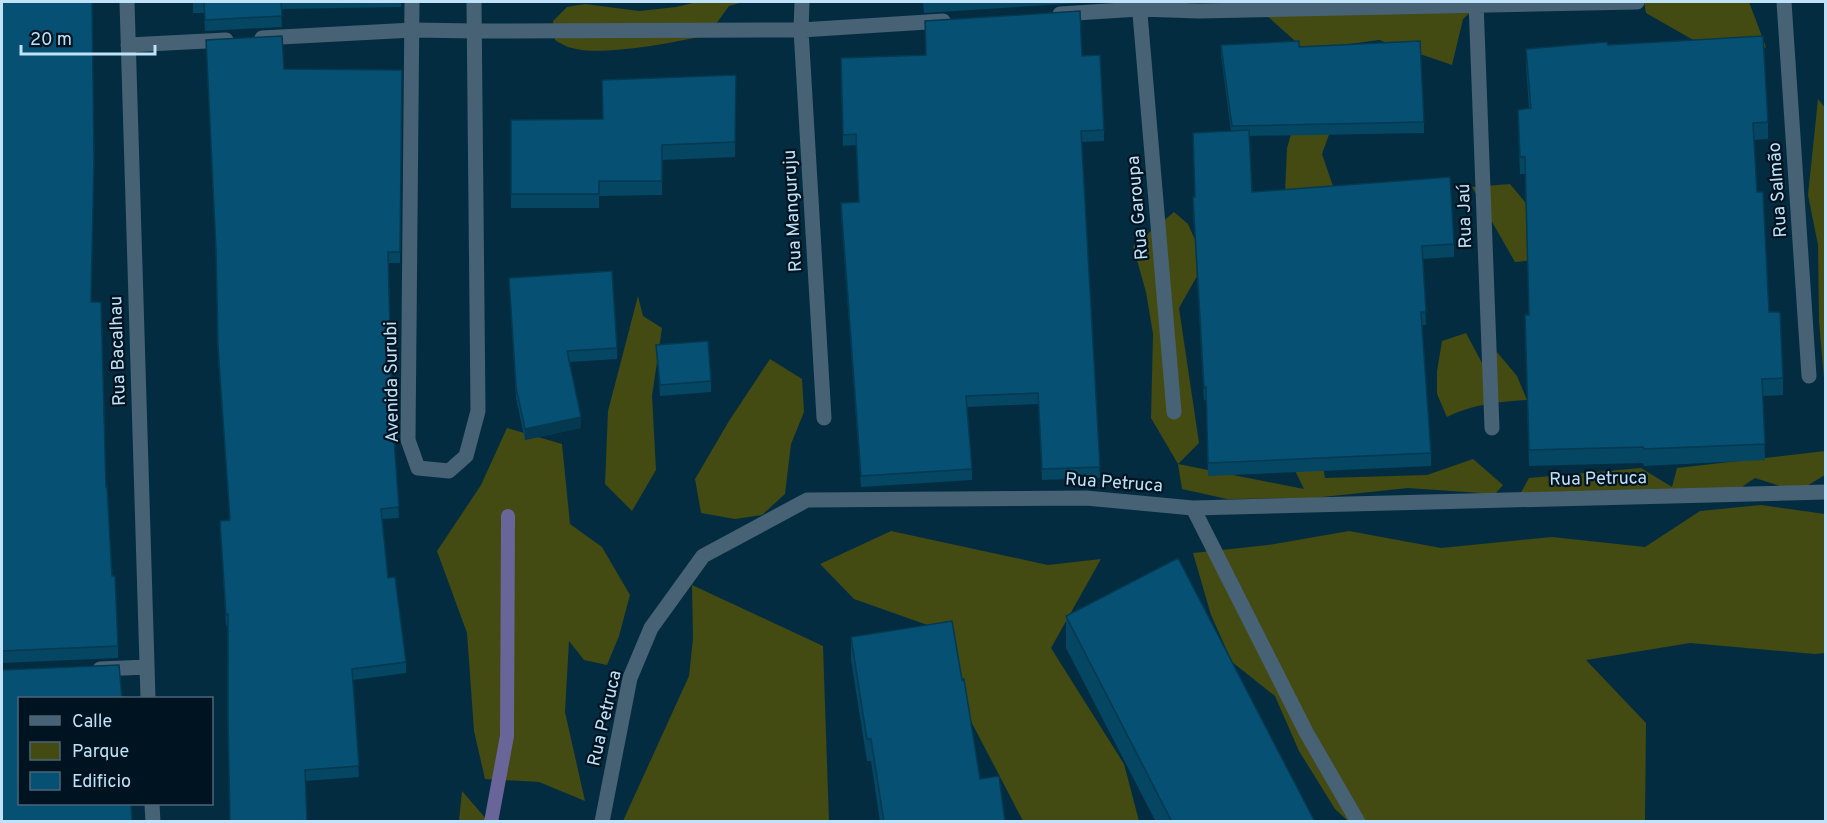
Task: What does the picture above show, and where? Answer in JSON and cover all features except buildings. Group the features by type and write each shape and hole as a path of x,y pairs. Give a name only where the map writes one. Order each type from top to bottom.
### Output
{"street":[{"name":"Rua Bacalhau","path":"127,2 148,697"},
{"name":"Avenida Surubi","path":"412,2 408,440 418,468 449,471 466,456 478,411 474,2"},
{"name":"Rua Manguruju","path":"802,2 801,30 824,418"},
{"path":"1046,15 1139,5 1199,10 1637,2"},
{"name":"Rua Salmão","path":"1784,2 1809,376"},
{"name":"Rua Jaú","path":"1476,4 1492,428"},
{"name":"Rua Garoupa","path":"1139,5 1174,412"},
{"path":"128,45 413,30 801,30 952,21"},
{"name":"Rua Petruca","path":"602,822 630,678 651,628 703,556 807,500 1086,498 1193,508 1826,492"},
{"path":"1193,508 1306,732 1358,822"},
{"path":"83,669 147,667"},
{"path":"152,805 153,822"}],"green space":[{"path":"697,2 744,2 729,6 708,35 694,38 639,48 601,51 570,47 555,40 553,21 567,7 585,4 639,11"},
{"path":"1257,2 1482,2 1463,19 1452,65 1379,40 1305,50 1256,6"},
{"path":"1644,2 1749,2 1766,47 1743,62 1702,45 1646,13"},
{"path":"1304,89 1331,129 1322,154 1335,192 1285,193 1287,148"},
{"path":"1818,99 1826,109 1825,390 1819,321 1818,245 1808,195"},
{"path":"1510,184 1539,219 1545,259 1515,262 1472,187"},
{"path":"1174,212 1188,224 1205,262 1179,308 1199,443 1178,464 1151,418 1153,334 1146,292 1133,246"},
{"path":"638,296 643,316 662,328 652,396 656,470 632,511 605,484 608,411"},
{"path":"1466,333 1482,363 1496,351 1517,376 1527,400 1476,406 1447,417 1437,394 1437,371 1442,341"},
{"path":"770,359 802,379 804,412 791,444 785,494 762,515 735,519 701,513 695,479 729,421"},
{"path":"1267,414 1315,420 1325,478 1427,475 1473,459 1503,485 1495,494 1408,488 1313,498 1227,499 1182,489 1178,464 1304,489"},
{"path":"507,428 562,444 570,524 602,547 630,595 619,636 607,665 584,660 569,641 565,712 585,801 539,782 485,779 474,731 467,633 437,551 481,485"},
{"path":"1825,451 1825,475 1805,487 1780,486 1755,478 1727,497 1519,496 1529,478 1641,468 1672,487 1677,468"},
{"path":"1761,505 1825,514 1825,653 1690,643 1586,660 1646,723 1645,821 1348,821 1335,809 1299,751 1275,696 1232,662 1211,615 1193,553 1268,545 1349,531 1441,548 1552,537 1645,547 1700,511"},
{"path":"891,531 1048,565 1101,559 1051,648 1124,764 1139,821 1023,821 962,704 950,633 854,599 820,564"},
{"path":"692,585 823,646 829,821 623,821 689,676 693,638"},
{"path":"462,791 488,821 459,821"}],"waterway":[{"path":"491,822 507,736 508,516"}]}
